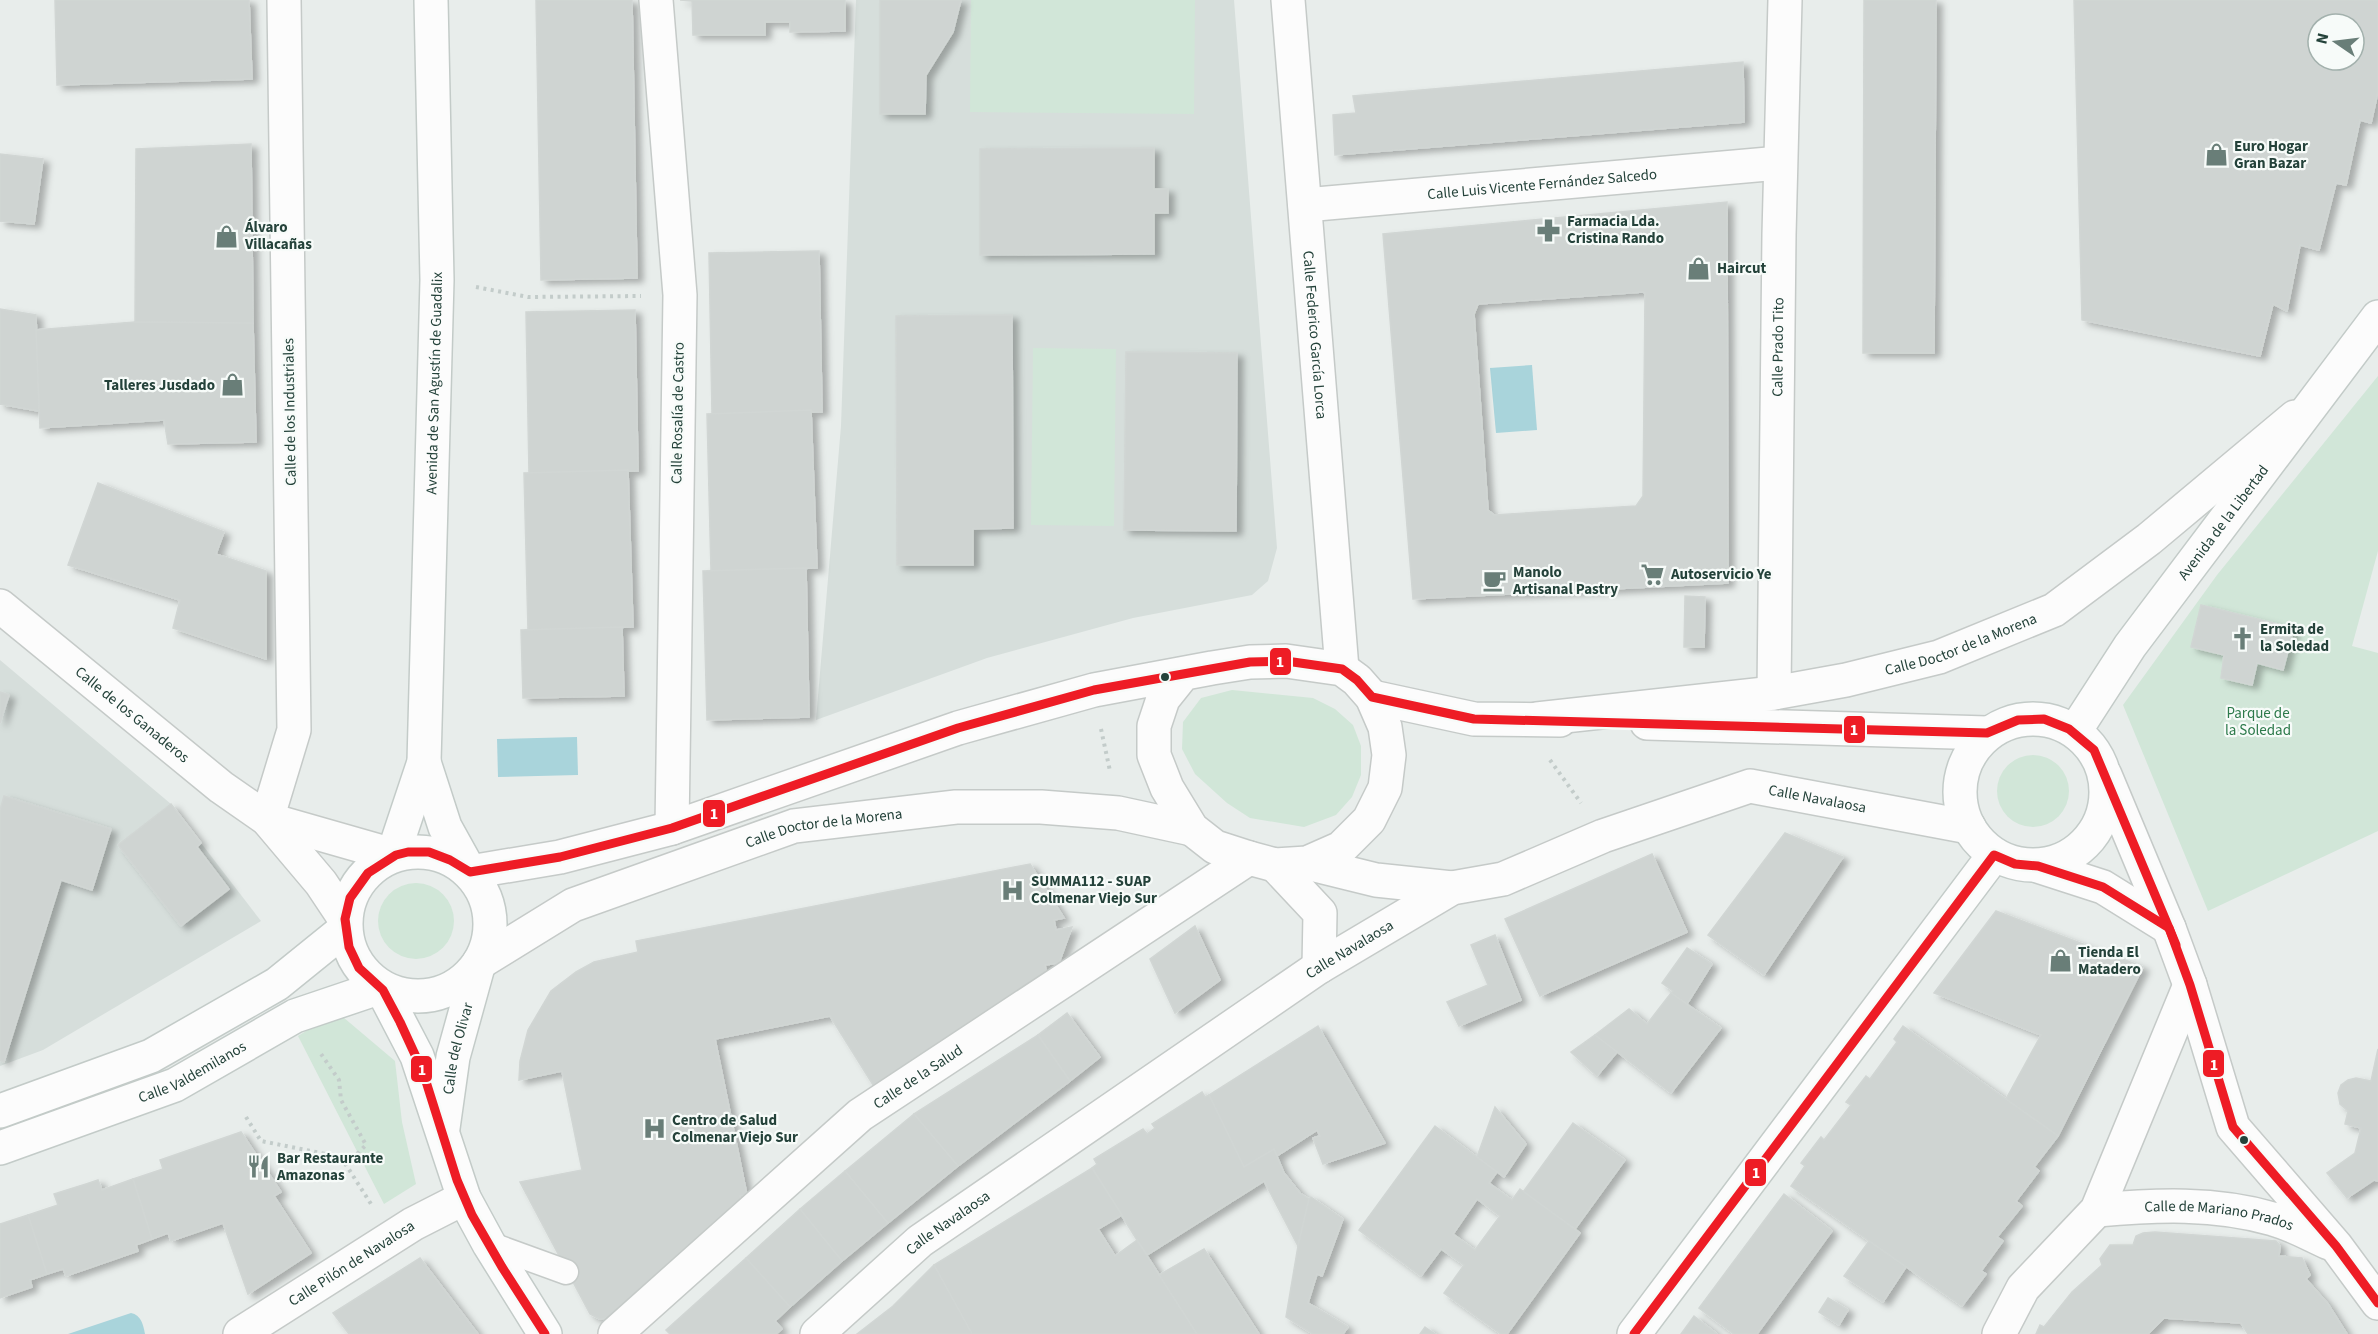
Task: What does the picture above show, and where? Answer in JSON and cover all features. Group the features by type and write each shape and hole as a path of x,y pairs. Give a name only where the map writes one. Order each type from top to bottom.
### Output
{"street":[{"name":"Calle de los Industriales","path":"267,819 294,730 284,0"},
{"name":"Calle Rosalía de Castro","path":"656,0 680,295 672,828"},
{"name":"Calle Federico García Lorca","path":"1288,0 1342,669"},
{"name":"Calle Prado Tito","path":"1774,693 1780,163 1785,0"},
{"name":"Avenida de San Agustín de Guadalix","path":"393,855 424,762 437,280 432,1"},
{"name":"Calle Luis Vicente Fernández Salcedo","path":"1305,205 1780,163"},
{"name":"Avenida de la Libertad","path":"2074,730 2130,646 2378,317"},
{"name":"Calle Doctor de la Morena","path":"1537,719 1774,693 1846,680 1939,657 2054,610 2149,540 2312,402"},
{"name":"Calle de los Ganaderos","path":"0,606 221,787 267,819 321,883 345,924"},
{"path":"470,872 560,857 672,828 958,728 1094,690 1259,662 1302,663 1342,669 1357,680 1372,697 1385,727 1389,755 1385,788 1369,820 1341,848 1307,863"},
{"path":"1183,674 1163,699 1154,726 1154,755 1167,788 1192,829 1215,847 1262,862 1307,863 1376,880 1452,888"},
{"name":"Calle Doctor de la Morena","path":"1372,697 1474,719 1537,719 1835,731 1988,734"},
{"path":"2169,928 2103,887 2038,866 2015,864 1994,855 1980,842 1969,827 1961,808 1960,787 1964,767 1974,749 1988,734 2004,724 2021,718 2049,720 2074,730 2094,750 2169,928 2190,985 2233,1126 2336,1246 2378,1303"},
{"name":"Avenida de San Agustín de Guadalix","path":"424,762 445,827 470,872"},
{"path":"2038,866 2068,857 2093,836 2106,806 2105,775"},
{"name":"Calle Navalaosa","path":"817,1334 920,1241 1319,967 1452,888 1503,879 1604,836 1750,786 1969,827"},
{"name":"Calle Doctor de la Morena","path":"479,963 573,904 794,826 956,807 1041,807 1118,813 1192,829"},
{"name":"Calle de los Ganaderos","path":"267,819 393,855"},
{"path":"420,850 446,856 470,872 483,891 490,916 489,940 479,963 464,980 446,992 413,996 402,995 381,987 363,972 351,952 345,924 352,892 369,870 393,855 420,850"},
{"path":"1634,1334 1994,855"},
{"path":"1262,862 1320,913 1319,967"},
{"name":"Calle de la Salud","path":"615,1334 667,1278 860,1115 1262,862"},
{"path":"0,1110 151,1056 277,984 345,924"},
{"name":"Calle del Olivar","path":"442,1134 453,1057 479,963"},
{"path":"1999,1334 2023,1288 2097,1210 2190,985"},
{"name":"Calle del Olivar","path":"381,987 417,1056 464,1198 489,1244 545,1334"},
{"name":"Calle Valdemilanos","path":"0,1148 175,1085 296,1016 381,987"},
{"name":"Calle Pilón de Navalosa","path":"240,1334 412,1224 464,1198"},
{"name":"Calle de Mariano Prados","path":"2097,1210 2148,1206 2203,1206 2274,1219 2336,1246"}],"lane":[{"path":"489,1244 566,1272"}],"path":[{"path":"437,280 528,297 680,295"},
{"path":"1094,690 1118,813"},
{"path":"1537,719 1542,748 1604,836"},
{"path":"246,1117 261,1141 354,1158 366,1145 341,1100 339,1080"},
{"path":"340,1157 373,1207"}],"shaded area":[{"path":"856,0 1234,0 1277,548 1268,581 1252,595 1133,618 987,658 816,720 841,426"},
{"path":"0,660 171,804 261,921 43,1050 0,1066"}],"green space":[{"path":"971,0 1195,0 1194,114 970,112"},
{"path":"1033,348 1116,349 1114,526 1031,525"},
{"name":"Parque de la Soledad","path":"2378,376 2378,551 2352,646 2378,653 2378,831 2208,911 2123,705 2217,575"},
{"path":"1232,690 1313,698 1335,709 1353,725 1361,746 1361,775 1352,797 1336,815 1304,827 1250,818 1227,803 1195,774 1182,749 1183,722 1201,698"},
{"path":"2040,755 2059,765 2067,777 2069,791 2067,805 2059,817 2047,825 2026,827 2007,817 1999,805 1997,784 2007,765 2019,757"},
{"path":"416,883 430,886 443,894 451,907 454,921 451,935 443,948 430,956 416,959 402,956 389,948 381,935 378,921 381,907 389,894 402,886"},
{"path":"337,1012 395,1061 402,1122 416,1184 384,1204 298,1036"}],"water":[{"path":"1532,365 1537,430 1496,433 1490,368"},
{"path":"577,737 578,775 498,777 497,739"},
{"path":"131,1313 139,1318 145,1334 68,1334"}],"building":[{"path":"55,0 249,0 252,79 57,85"},
{"path":"536,0 632,0 637,278 541,280"},
{"path":"680,0 845,0 845,31 790,32 790,22 765,22 765,35 693,35 692,1"},
{"path":"880,0 961,0 953,32 926,75 925,114 880,114"},
{"path":"1864,0 1936,0 1934,353 1863,353"},
{"name":"Euro Hogar Gran Bazar","path":"2074,0 2378,0 2378,92 2371,123 2360,120 2346,185 2336,183 2319,250 2300,245 2287,311 2273,304 2260,356 2082,320"},
{"path":"1743,62 1744,122 1335,155 1333,115 1356,113 1353,96"},
{"path":"251,144 253,323 135,322 136,149"},
{"path":"1154,148 1154,189 1168,189 1168,213 1154,213 1154,254 980,255 980,149"},
{"path":"0,154 43,159 34,224 0,221"},
{"path":"1727,202 1728,583 1413,599 1383,234","holes":["1645,293 1643,496 1636,506 1494,515 1488,510 1474,314 1478,304"]},
{"path":"819,251 822,412 712,414 709,253"},
{"path":"0,309 36,315 39,411 0,404"},
{"path":"635,310 638,471 529,473 526,312"},
{"path":"1012,315 1013,528 973,529 973,565 897,565 896,316"},
{"path":"135,322 253,323 256,442 168,444 164,420 40,428 36,330"},
{"path":"1126,352 1237,353 1236,531 1124,530"},
{"path":"811,410 817,568 711,571 707,414"},
{"path":"628,470 633,627 528,630 524,473"},
{"path":"98,483 224,532 216,554 266,571 266,659 173,628 180,600 68,565"},
{"path":"806,568 809,717 707,720 703,571"},
{"path":"1685,596 1705,597 1704,647 1684,647"},
{"name":"Ermita de la Soledad","path":"2201,605 2294,628 2283,670 2257,663 2252,685 2221,678 2224,655 2191,647"},
{"path":"622,627 624,696 523,698 521,630"},
{"path":"0,692 9,695 0,723"},
{"path":"4,796 111,829 92,890 61,880 4,1062 0,1060 0,810"},
{"path":"171,804 201,843 197,847 229,889 181,926 118,845"},
{"path":"1785,833 1843,857 1764,975 1708,935"},
{"path":"1652,854 1687,932 1540,996 1505,919"},
{"name":"Centro de Salud Colmenar Viejo Sur","path":"1030,864 1064,918 1054,920 1056,930 1072,927 1059,963 1045,965 1048,980 875,1088 830,1016 715,1039 747,1195 740,1196 742,1204 609,1318 600,1319 590,1314 520,1182 582,1170 562,1071 519,1080 520,1061 528,1030 551,991 594,962 638,952 636,941"},
{"path":"1996,911 2143,967 2058,1136 2006,1099 2041,1035 1934,993"},
{"path":"1195,926 1220,980 1175,1013 1150,959"},
{"path":"1495,935 1521,1000 1459,1026 1447,1002 1488,985 1471,945"},
{"path":"1687,948 1712,964 1687,1004 1671,993 1673,991 1662,983"},
{"path":"1671,993 1721,1028 1671,1093 1595,1035 1629,1009 1647,1024"},
{"path":"1067,1013 1100,1057 1070,1081 1038,1035"},
{"path":"1318,1026 1385,1143 1323,1164 1313,1138 1320,1136 1317,1130 1277,1156 1274,1149 1244,1167 1209,1095"},
{"path":"1903,1026 2058,1136 2034,1167 2039,1171 2016,1201 2022,1206 1997,1237 2003,1241 1981,1271 1986,1274 1962,1306 1791,1186 1805,1166 1801,1163 1821,1137 1824,1140 1851,1105 1846,1102 1866,1076 1870,1079 1897,1042 1894,1039"},
{"path":"1038,1035 1070,1081 958,1166 914,1114"},
{"path":"1595,1035 1617,1052 1597,1076 1571,1052"},
{"path":"2378,1049 2378,1181 2374,1180 2347,1198 2327,1173 2355,1153 2361,1128 2345,1124 2348,1111 2340,1104 2338,1093 2341,1085 2348,1080 2356,1078 2371,1081"},
{"path":"1202,1092 1205,1097 1209,1095 1244,1167 1274,1149 1284,1173 1300,1193 1309,1199 1298,1246 1264,1181 1147,1255 1092,1168 1097,1164 1094,1159 1143,1129 1147,1134 1155,1128 1152,1124"},
{"path":"1495,1107 1526,1144 1504,1177 1477,1157"},
{"path":"914,1114 958,1166 888,1223 845,1171"},
{"path":"1573,1123 1625,1160 1575,1229 1523,1192"},
{"path":"1435,1126 1497,1172 1489,1183 1512,1200 1520,1189 1580,1233 1507,1334 1501,1334 1444,1293 1464,1265 1441,1249 1421,1276 1359,1230","holes":["1477,1199 1500,1216 1475,1250 1453,1234"]},
{"path":"241,1132 281,1192 274,1196 311,1253 248,1294 223,1223 171,1241 168,1233 152,1239 133,1179 163,1169 160,1160"},
{"path":"1092,1168 1122,1215 1098,1229 1115,1256 1137,1240 1197,1334 972,1334 934,1265"},
{"path":"845,1171 888,1223 842,1261 800,1209"},
{"path":"133,1179 152,1239 136,1245 138,1251 66,1276 63,1269 47,1274 28,1215 58,1205 54,1194 98,1180 102,1190"},
{"path":"1784,1194 1832,1231 1757,1334 1734,1334 1699,1308"},
{"path":"1311,1197 1343,1219 1322,1276 1317,1274 1308,1303 1348,1327 1343,1334 1313,1334 1286,1317 1298,1246"},
{"path":"800,1209 842,1261 790,1307 746,1258"},
{"path":"28,1215 47,1274 30,1280 32,1287 0,1298 0,1224"},
{"path":"2155,1232 2276,1241 2280,1246 2279,1256 2302,1258 2310,1275 2306,1279 2328,1304 2347,1334 2248,1334 2241,1323 2164,1318 2148,1334 2036,1334 2040,1325 2044,1327 2072,1292 2102,1265 2100,1259 2110,1245 2133,1245 2136,1236"},
{"path":"1869,1241 1906,1267 1883,1302 1844,1276"},
{"path":"1204,1249 1259,1334 1197,1334 1159,1275"},
{"path":"420,1258 478,1334 349,1334 333,1313"},
{"path":"746,1258 790,1307 775,1321 782,1329 776,1334 670,1334 666,1330"},
{"path":"934,1265 972,1334 857,1334 893,1306"},
{"path":"1828,1298 1848,1310 1839,1325 1819,1312"},
{"path":"1694,1316 1717,1334 1681,1334"},
{"path":"1425,1327 1435,1334 1420,1334"}],"transit line":[{"name":"1","path":"545,1334 472,1215 457,1180 423,1072 400,1022 383,990 359,968 349,947 345,919 350,898 368,873 396,855 408,852 429,852 450,860 470,872 560,857 672,828 958,728 1094,690 1250,662 1286,661 1342,669 1357,680 1372,697 1474,719 1987,733 2018,720 2044,719 2069,729 2094,750 2169,928 2190,985 2233,1127 2336,1246 2378,1303"},
{"name":"1","path":"1634,1334 1994,855 2015,864 2038,866 2103,887 2169,928 2176,945"}],"place":[{"name":"Euro Hogar Gran Bazar","path":"2216,155"},
{"name":"Farmacia Lda. Cristina Rando","path":"1549,230"},
{"name":"Álvaro Villacañas","path":"227,236"},
{"name":"Haircut","path":"1699,268"},
{"name":"Talleres Jusdado","path":"233,385"},
{"name":"Autoservicio Ye","path":"1653,574"},
{"name":"Manolo Artisanal Pastry","path":"1495,581"},
{"name":"Ermita de la Soledad","path":"2242,638"},
{"name":"SUMMA112 - SUAP Colmenar Viejo Sur","path":"1013,890"},
{"name":"Tienda El Matadero","path":"2060,961"},
{"name":"Centro de Salud Colmenar Viejo Sur","path":"654,1129"},
{"name":"Bar Restaurante Amazonas","path":"259,1167"}]}
